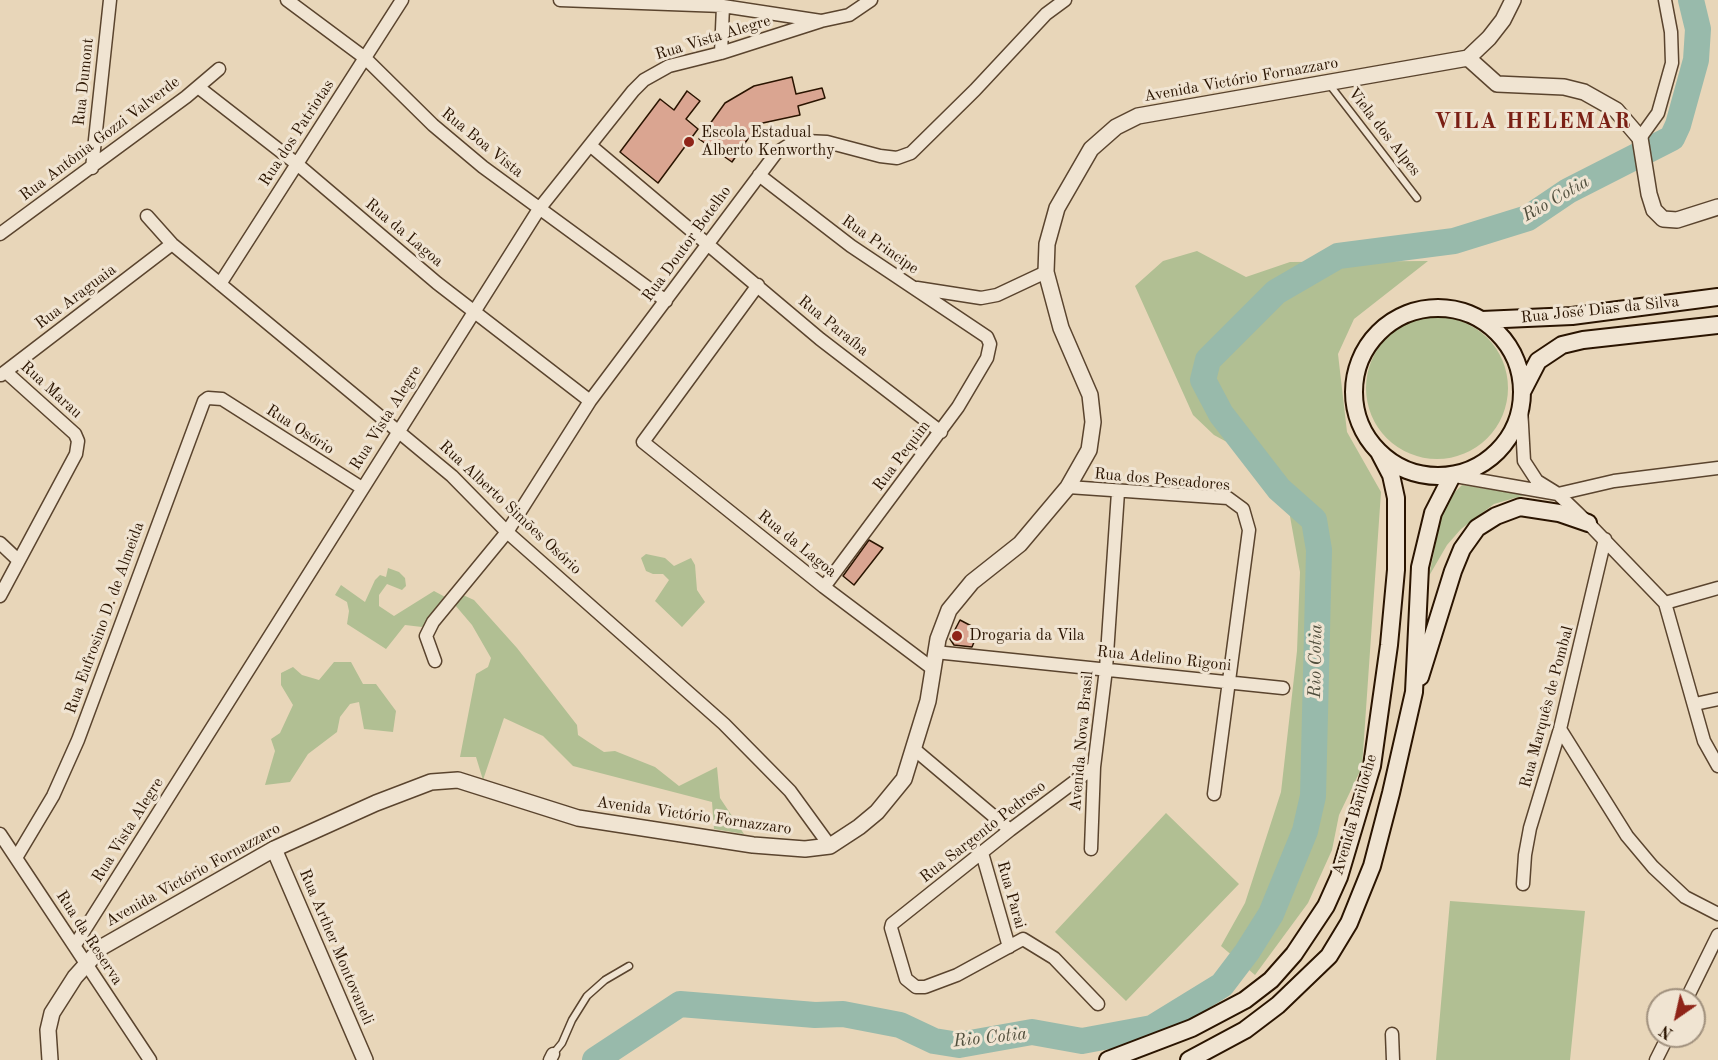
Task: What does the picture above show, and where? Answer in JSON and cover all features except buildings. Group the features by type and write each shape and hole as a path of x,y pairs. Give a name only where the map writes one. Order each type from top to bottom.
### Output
{"main road":[{"name":"Rua José Dias da Silva","path":"1482,320 1572,316 1718,297"},
{"path":"1443,309 1463,312 1482,320 1498,333 1511,350 1519,369 1522,398 1514,430 1504,446 1481,465 1453,476 1427,476 1401,468 1379,452 1366,436 1358,417 1354,397 1356,377 1362,358 1372,340 1386,326 1404,316 1423,310 1443,309"},
{"name":"Rua José Dias da Silva","path":"1522,398 1538,361 1562,345 1583,340 1718,325"},
{"name":"Avenida Bariloche","path":"1108,1060 1192,1028 1245,1000 1271,980 1294,954 1326,906 1345,857 1372,766 1389,645 1396,570 1396,498 1391,475 1379,452"},
{"name":"Avenida Bariloche","path":"1189,1060 1245,1030 1294,991 1329,956 1349,923 1372,866 1414,692 1420,567 1433,513 1453,476"},
{"path":"1414,692 1429,653 1444,595 1453,571 1462,549 1477,528 1520,507 1559,513 1588,523"}],"street":[{"name":"Rua Dumont","path":"92,168 110,0"},
{"name":"Rua Boa Vista","path":"287,0 365,58 433,125 539,209 666,301"},
{"name":"Rua dos Patriotas","path":"220,284 402,0"},
{"path":"560,0 694,3 821,21 849,15 860,10 871,0"},
{"name":"Rua Doutor Botelho","path":"435,661 426,636 428,629 507,532 590,401 776,153 792,143 805,141 826,142 897,158 911,153 975,90 1046,14 1065,0"},
{"path":"1513,0 1503,20 1489,38 1468,58 1497,84 1564,87 1591,95 1616,110 1640,138 1654,210 1663,219 1677,219 1718,207"},
{"path":"1640,138 1658,113 1672,63 1671,32 1665,0"},
{"path":"721,53 723,6"},
{"name":"Rua Vista Alegre","path":"75,945 539,209 644,80 669,66 721,53 821,21"},
{"name":"Avenida Victório Fornazzaro","path":"50,1060 48,1030 52,1013 86,964 102,947 274,849 412,788 431,782 458,780 578,818 753,845 805,849 830,846 859,827 892,796 904,779 914,749 935,652 949,609 972,582 1020,543 1068,487 1089,450 1093,422 1090,395 1061,328 1046,272 1047,244 1057,208 1091,149 1116,127 1138,116 1468,58"},
{"name":"Rua Antônia Gozzi Valverde","path":"0,234 92,168 219,69"},
{"name":"Rua da Lagoa","path":"198,87 297,164 437,283 474,309 590,401"},
{"name":"Rua Paraíba","path":"591,146 708,242 820,339 941,432"},
{"name":"Rua Principe","path":"759,175 851,246 987,337"},
{"name":"Rua Alberto Simões Osório","path":"147,216 172,244 452,476 507,532 737,736 790,791 830,846"},
{"name":"Rua Araguaia","path":"3,374 172,244"},
{"path":"913,288 981,297 997,295 1046,272"},
{"name":"Rua da Lagoa","path":"758,285 643,442 824,587 933,669"},
{"name":"Rua Pequim","path":"824,587 941,432 987,358 990,344 987,337"},
{"name":"Rua Marau","path":"3,374 75,434 78,441 76,454 18,560"},
{"name":"Rua Eufrosino D. de Almeida","path":"16,858 53,796 78,740 202,405 208,398 222,399"},
{"path":"1522,398 1524,460 1537,481 1558,494 1605,539 1665,603 1704,741 1718,766"},
{"name":"Rua Osório","path":"222,399 362,488"},
{"path":"1453,476 1558,494 1614,481 1718,468"},
{"name":"Rua dos Pescadores","path":"1068,487 1228,498 1243,509 1249,530 1230,682"},
{"name":"Avenida Nova Brasil","path":"1091,849 1094,767 1106,669 1118,492"},
{"name":"Rua Marquês de Pombal","path":"1523,884 1530,828 1560,729 1605,539"},
{"path":"0,543 18,560 0,596"},
{"path":"1665,603 1718,588"},
{"name":"Rua Adelino Rigoni","path":"935,652 1283,688"},
{"path":"1214,794 1230,682"},
{"path":"1695,704 1718,699"},
{"path":"1560,729 1627,836 1685,897 1718,914"},
{"path":"914,749 1010,830"},
{"name":"Rua Sargento Pedroso","path":"1009,947 935,984 916,987 906,979 891,928 892,924 982,852 1094,767"},
{"name":"Rua da Reserva","path":"0,834 150,1060"},
{"name":"Rua Arther Montovaneli","path":"274,849 365,1060"},
{"name":"Rua Parai","path":"982,852 1009,947"},
{"path":"1692,988 1718,935"},
{"path":"1009,947 1023,939 1054,958 1098,1004"},
{"path":"1392,1034 1393,1060"}],"lane":[{"name":"Viela dos Alpes","path":"1328,83 1418,198"},
{"path":"551,1057 562,1043 572,1020 587,996 605,980 628,966"}],"green space":[{"path":"1197,251 1246,277 1290,262 1428,261 1354,319 1338,354 1347,432 1381,492 1362,767 1339,815 1332,850 1308,903 1255,975 1221,946 1245,903 1281,792 1297,651 1300,572 1282,472 1214,435 1193,415 1135,286 1163,261"},
{"path":"1437,317 1464,323 1487,338 1502,361 1508,388 1502,415 1487,438 1464,453 1437,459 1410,453 1387,438 1372,415 1366,388 1372,361 1387,338 1410,323"},
{"path":"1462,485 1525,495 1494,504 1461,529 1447,545 1429,576 1444,503"},
{"path":"646,554 665,558 674,566 691,558 695,565 697,590 705,602 682,627 655,601 669,580 663,574 646,571 641,558"},
{"path":"388,568 399,572 405,578 406,586 402,590 387,584 379,595 379,606 394,616 434,591 447,598 422,627 405,625 386,649 347,624 349,611 347,602 335,595 341,585 365,602 375,580 380,575 386,577"},
{"path":"463,595 474,600 517,648 577,725 578,735 604,752 615,751 655,767 679,786 717,767 720,798 744,834 714,829 712,802 573,766 543,736 504,718 483,780 476,757 460,757 476,674 488,667 491,658 472,625 455,605"},
{"path":"334,662 351,662 363,684 376,684 396,711 393,732 364,729 359,702 350,704 340,717 337,732 308,754 290,782 265,785 275,751 271,739 280,733 293,705 281,685 281,673 293,667 302,675 319,680"},
{"path":"1166,813 1239,884 1126,1001 1055,932"},
{"path":"1450,901 1585,911 1570,1060 1436,1060"}],"waterway":[{"name":"Rio Cotia","path":"595,1060 680,1004 815,1015 843,1014 900,1025 934,1041 959,1045 1032,1032 1082,1041 1152,1028 1222,985 1247,952 1271,914 1305,831 1313,796 1319,550 1314,520 1279,489 1221,414 1203,380 1208,360 1276,292 1338,256 1454,241 1528,218 1568,191 1672,138 1678,125 1696,60 1698,29 1691,0"}],"place":[{"name":"Escola Estadual Alberto Kenworthy","path":"689,142"},
{"name":"Drogaria da Vila","path":"957,636"}],"district":[{"name":"VILA HELEMAR","path":"1533,122"}]}
